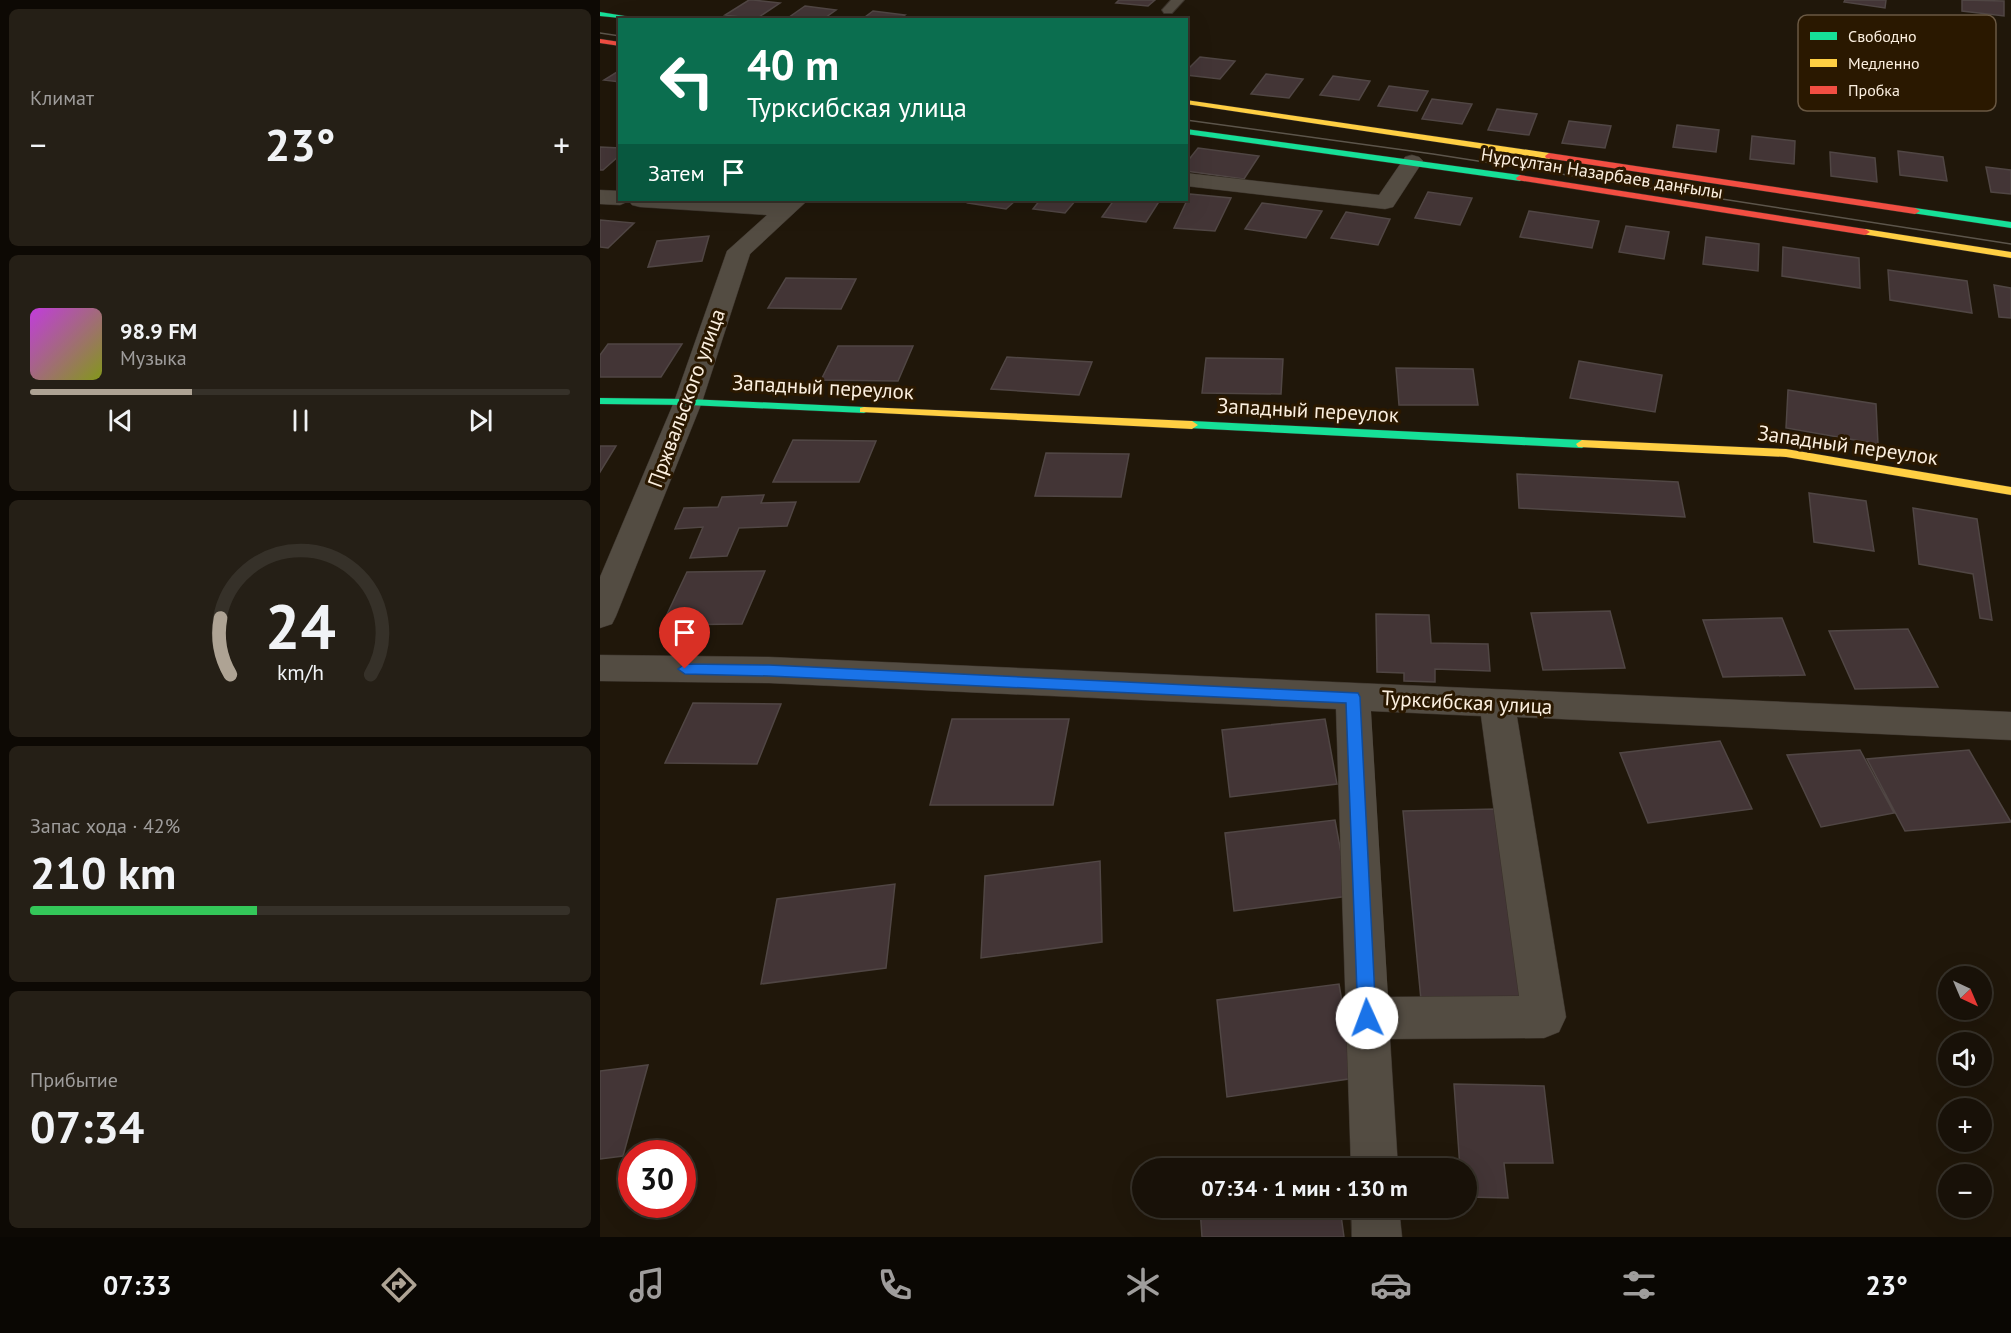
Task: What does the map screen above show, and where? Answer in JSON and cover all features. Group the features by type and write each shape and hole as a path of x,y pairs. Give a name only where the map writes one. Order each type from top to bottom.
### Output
{"main road":[{"path":"600,14 625,18"},
{"path":"600,41 618,44"},
{"name":"Нұрсұлтан Назарбаев даңғылы","path":"1188,102 2011,225"},
{"name":"Нұрсұлтан Назарбаев даңғылы","path":"1188,130 1412,161 2011,255"},
{"name":"Западный переулок","path":"600,401 688,402 1786,453 2011,491"}],"street":[{"path":"1188,179 1384,202 1412,161"},
{"path":"600,197 618,198"},
{"path":"678,201 792,204"},
{"name":"Пржвальского улица","path":"600,616 688,402 739,251 792,204"},
{"name":"Турксибская улица","path":"600,668 769,670 2011,726"},
{"path":"1353,697 1374,1158"},
{"path":"1367,1018 1544,1017 1497,704"},
{"path":"1376,1218 1377,1237"}],"lane":[{"path":"1168,10 1178,0"}],"building":[{"path":"749,0 780,3 758,18 725,15"},
{"path":"1119,0 1155,0 1148,6 1116,3"},
{"path":"1845,0 1886,0 1885,8 1844,2"},
{"path":"1962,0 2004,1 2004,16 1962,11"},
{"path":"805,6 836,10 825,18 788,18"},
{"path":"873,11 905,15 901,18 864,18"},
{"path":"1200,57 1235,61 1220,79 1188,75 1188,69"},
{"path":"618,71 618,82 604,80"},
{"path":"1266,74 1303,79 1289,98 1251,94"},
{"path":"1333,76 1370,81 1359,100 1320,95"},
{"path":"1389,86 1428,91 1417,111 1378,106"},
{"path":"1432,99 1472,104 1462,124 1422,119"},
{"path":"1497,109 1537,114 1529,135 1488,130"},
{"path":"1569,121 1611,126 1605,148 1562,143"},
{"path":"1677,125 1719,130 1716,152 1673,147"},
{"path":"1752,136 1795,141 1794,164 1750,159"},
{"path":"600,147 618,148 618,157 600,170"},
{"path":"1198,148 1259,156 1244,179 1188,171 1188,160"},
{"path":"1898,151 1943,157 1947,181 1900,175"},
{"path":"1830,152 1875,158 1877,182 1831,176"},
{"path":"1986,167 2011,170 2011,194 1991,192"},
{"path":"1428,192 1472,198 1460,225 1415,218"},
{"path":"1190,194 1231,198 1215,231 1174,228"},
{"path":"971,201 1015,201 1006,209 968,203"},
{"path":"1039,201 1075,201 1065,213 1033,209"},
{"path":"1113,201 1159,201 1146,222 1102,217"},
{"path":"1262,203 1322,211 1306,238 1245,229"},
{"path":"1529,211 1599,221 1592,248 1520,237"},
{"path":"1346,212 1390,219 1378,245 1331,238"},
{"path":"600,220 634,223 608,248 600,247"},
{"path":"1626,226 1669,232 1664,259 1619,252"},
{"path":"709,236 702,261 648,267 657,241"},
{"path":"1706,237 1759,244 1758,271 1703,264"},
{"path":"1783,247 1859,258 1860,288 1782,276"},
{"path":"1888,270 1967,281 1972,313 1890,300"},
{"path":"786,278 856,279 841,309 768,308"},
{"path":"1994,285 2011,288 2011,318 1999,317"},
{"path":"608,344 682,344 661,377 600,377 600,355"},
{"path":"838,346 913,346 898,381 821,380"},
{"path":"1007,357 1092,362 1079,395 991,389"},
{"path":"1206,358 1283,359 1281,394 1202,393"},
{"path":"1579,361 1662,375 1655,412 1570,398"},
{"path":"1396,368 1473,369 1478,405 1399,405"},
{"path":"1788,390 1876,404 1878,444 1786,428"},
{"path":"793,440 876,441 859,482 773,482"},
{"path":"600,446 616,446 600,472"},
{"path":"1046,453 1129,454 1121,497 1035,496"},
{"path":"1517,474 1678,482 1685,517 1519,508"},
{"path":"1809,493 1866,501 1874,551 1814,542"},
{"path":"764,495 761,503 796,502 787,526 739,528 727,556 690,558 703,527 675,529 684,508 718,507 722,497"},
{"path":"1913,508 1977,519 1992,620 1980,618 1973,574 1919,564"},
{"path":"765,571 742,624 662,625 687,572"},
{"path":"1610,611 1625,668 1543,670 1531,613"},
{"path":"1376,614 1429,615 1431,643 1488,644 1490,671 1435,669 1435,682 1404,681 1404,673 1377,672"},
{"path":"1782,618 1805,675 1723,677 1703,620"},
{"path":"1908,629 1938,687 1855,689 1829,631"},
{"path":"693,703 781,704 757,764 665,763"},
{"path":"952,719 1069,719 1053,805 930,805"},
{"path":"1325,719 1337,784 1230,797 1222,730"},
{"path":"1720,741 1752,809 1648,823 1620,753"},
{"path":"1860,750 1894,813 1821,827 1787,755"},
{"path":"1969,750 2011,822 1905,831 1867,759"},
{"path":"1497,809 1527,998 1421,1000 1403,811"},
{"path":"1335,820 1349,896 1234,911 1225,833"},
{"path":"1100,861 1102,942 981,958 985,876"},
{"path":"895,884 886,968 761,984 777,899"},
{"path":"1339,984 1355,1078 1227,1097 1217,1000"},
{"path":"648,1065 627,1140 618,1140 618,1157 600,1159 600,1071"},
{"path":"1454,1084 1544,1086 1553,1163 1504,1163 1508,1198 1477,1197 1477,1158 1459,1158"},
{"path":"1201,1218 1341,1218 1344,1237 1202,1237"}],"tram line":[{"path":"600,33 618,36"},
{"path":"1188,120 1433,154 2011,244"}],"traffic: fast":[{"path":"600,14 625,18"},
{"path":"1188,131 1520,178"},
{"path":"1915,211 2011,225"},
{"path":"600,401 688,402 864,410"},
{"path":"1192,425 1582,444"}],"traffic: slow":[{"path":"1188,102 1549,156"},
{"path":"1865,232 2011,255"},
{"path":"864,410 1192,425"},
{"path":"1582,444 1786,453 2011,491"}],"traffic: jam":[{"path":"600,41 618,44"},
{"path":"1549,156 1915,211"},
{"path":"1520,178 1865,232"}],"route":[{"path":"685,669 769,670 1353,697 1367,1018"}]}
